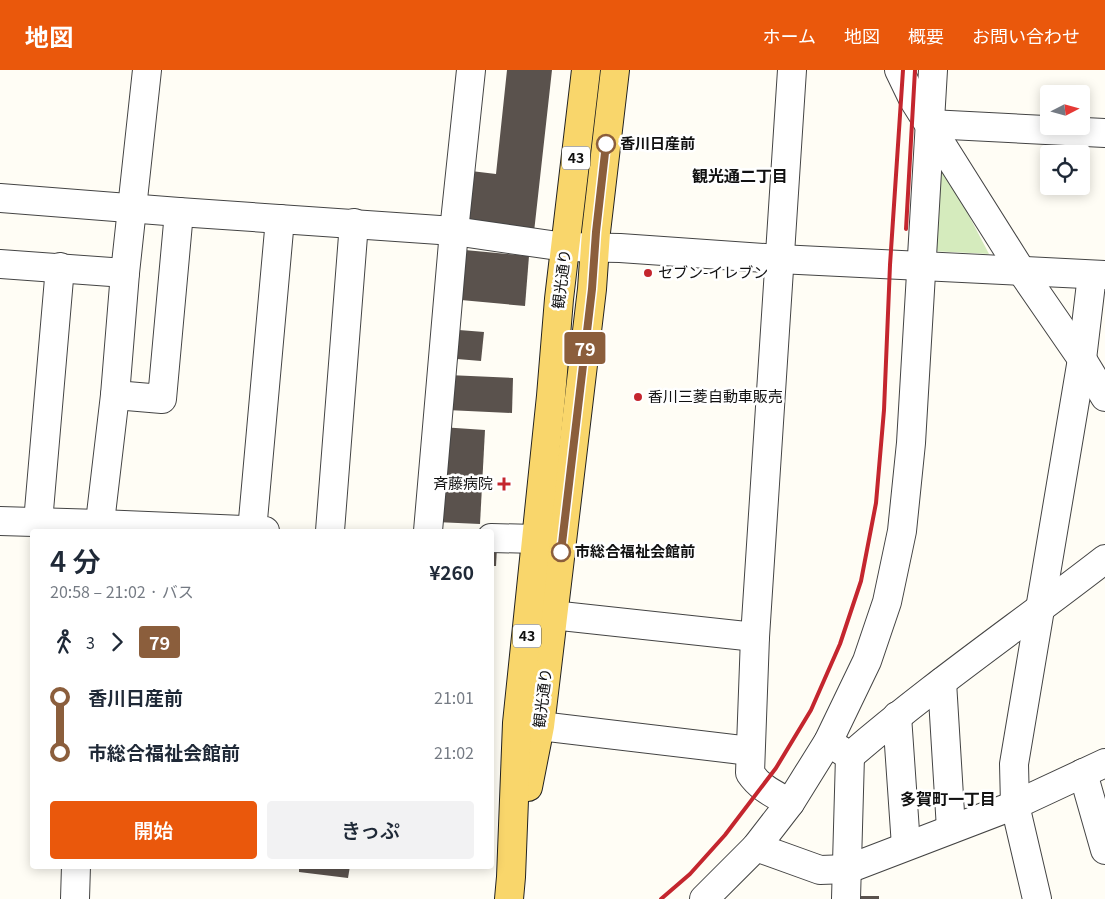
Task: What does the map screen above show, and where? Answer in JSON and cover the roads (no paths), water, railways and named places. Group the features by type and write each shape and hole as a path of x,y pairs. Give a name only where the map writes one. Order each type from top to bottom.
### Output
{"main road":[{"name":"観光通り","path":"510,888 517,723 537,539 559,299 586,70"},
{"name":"観光通り","path":"510,888 540,726 592,289 594,248 615,70"}],"street":[{"path":"99,528 115,395 125,273 147,70"},
{"path":"428,529 454,231 471,70"},
{"path":"790,803 756,782 750,773 750,751 755,637 792,70"},
{"path":"900,70 914,99 1022,272 1082,359 1105,397"},
{"path":"846,899 848,868 839,748 887,602 902,531 911,443 933,70"},
{"path":"930,124 1105,133"},
{"path":"0,198 454,231 566,247 620,248 779,259 1099,275 1082,359 1014,764 1015,804 1037,899"},
{"path":"115,395 162,399 179,212"},
{"path":"252,529 280,219"},
{"path":"330,529 354,223"},
{"path":"0,264 125,273"},
{"path":"38,522 60,267"},
{"path":"0,521 140,529"},
{"path":"494,538 537,539"},
{"path":"708,897 756,848 790,803 839,748 896,716 1105,559"},
{"path":"552,615 755,637"},
{"path":"942,682 951,829"},
{"path":"896,716 906,846"},
{"path":"540,726 750,751"},
{"path":"756,848 820,870 848,868 1015,804 1094,768 1105,850"},
{"path":"75,899 76,869"}],"railway":[{"path":"661,899 690,874 725,835 776,768 811,710 840,644 861,581 876,503 884,410 890,265 903,70"},
{"path":"906,229 915,70"}],"place":[{"name":"香川日産前","path":"606,144"},
{"name":"セブン-イレブン","path":"648,273"},
{"name":"香川三菱自動車販売","path":"638,397"},
{"name":"斉藤病院","path":"504,484"},
{"name":"市総合福祉会館前","path":"561,552"}],"district":[{"name":"観光通二丁目","path":"740,176"},
{"name":"多賀町一丁目","path":"948,799"}]}
